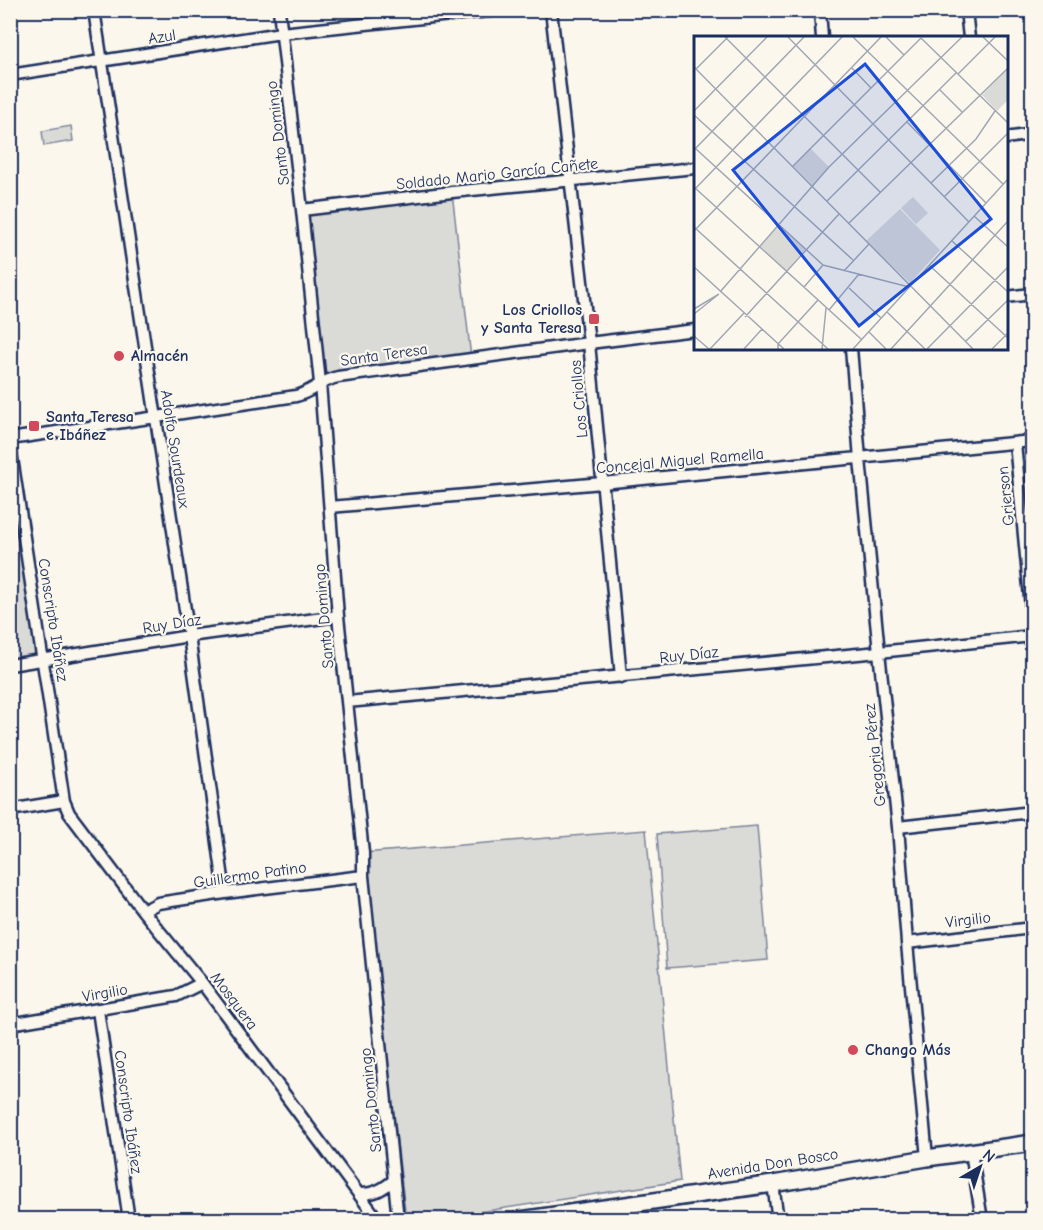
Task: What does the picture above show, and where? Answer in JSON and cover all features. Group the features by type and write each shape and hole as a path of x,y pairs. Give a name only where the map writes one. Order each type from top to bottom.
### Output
{"main road":[{"name":"Avenida Don Bosco","path":"520,1220 572,1215 1032,1143"}],"street":[{"name":"Adolfo Sourdeaux","path":"94,10 189,636 225,893"},
{"name":"Santo Domingo","path":"279,10 320,383 338,616 398,1220"},
{"name":"Azul","path":"10,75 281,33 498,10"},
{"name":"Los Criollos","path":"551,10 589,343 621,677"},
{"path":"820,10 822,36"},
{"path":"966,10 969,36"},
{"path":"1007,138 1032,134"},
{"name":"Soldado Mario García Cañete","path":"302,210 452,192 694,168"},
{"path":"1007,297 1032,294"},
{"name":"Santa Teresa","path":"10,439 296,396 306,394 330,378 694,330"},
{"name":"Gregoria Pérez","path":"851,350 860,459 898,827 927,1158"},
{"name":"Concejal Miguel Ramella","path":"330,507 860,459 1032,441"},
{"name":"Grierson","path":"1016,443 1032,618"},
{"name":"Conscripto Ibáñez","path":"10,445 64,801"},
{"name":"Ruy Díaz","path":"10,665 189,636 338,616"},
{"name":"Ruy Díaz","path":"347,702 1032,636"},
{"path":"10,810 64,801"},
{"name":"Mosquera","path":"64,801 69,813 143,911 202,983 378,1220"},
{"path":"898,827 1032,812"},
{"name":"Guillermo Patino","path":"143,911 158,903 363,876"},
{"name":"Virgilio","path":"907,943 1032,928"},
{"name":"Virgilio","path":"10,1024 176,996 202,983"},
{"name":"Conscripto Ibáñez","path":"98,1010 129,1220"},
{"path":"971,1152 982,1220"},
{"path":"360,1194 378,1192 394,1180"},
{"path":"772,1184 778,1220"}],"shaded area":[{"path":"71,126 73,141 44,146 42,131"},
{"path":"452,192 471,358 320,383 302,210"},
{"path":"10,445 44,660 10,665"},
{"path":"757,826 768,960 667,968 657,834"},
{"path":"646,830 680,1181 434,1219 406,1219 363,853"}],"place":[{"name":"Los Criollos y Santa Teresa","path":"594,319"},
{"name":"Almacén","path":"119,356"},
{"name":"Santa Teresa e Ibáñez","path":"34,426"},
{"name":"Chango Más","path":"853,1050"}]}
